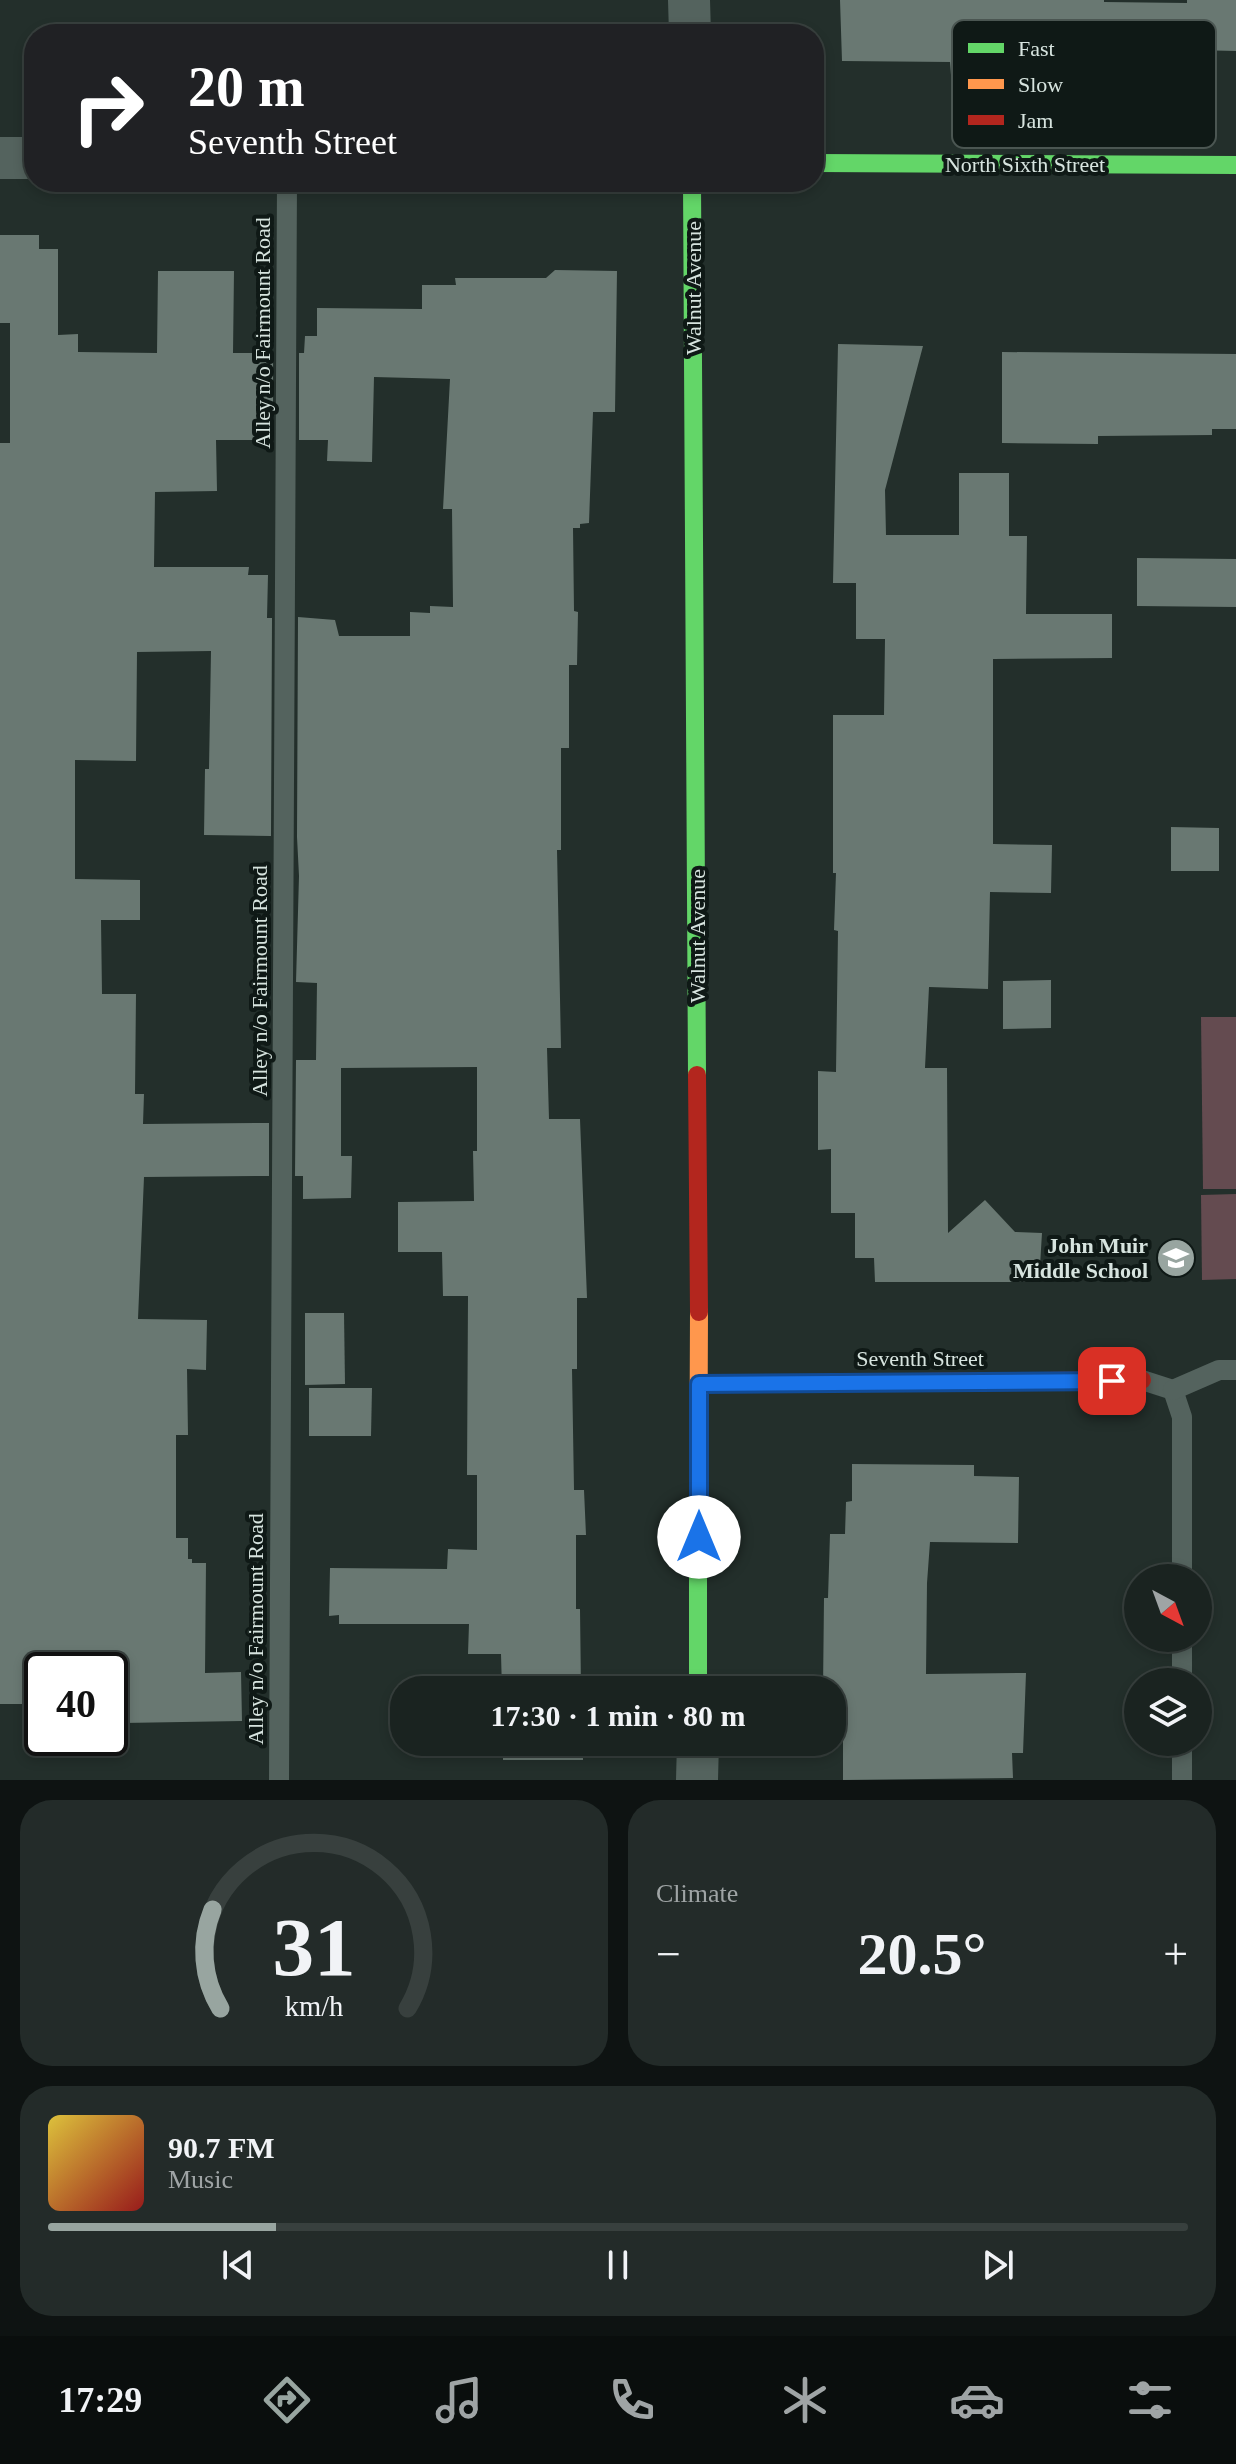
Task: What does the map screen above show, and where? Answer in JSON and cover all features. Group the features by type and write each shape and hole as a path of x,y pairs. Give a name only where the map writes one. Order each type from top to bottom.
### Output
{"street":[{"path":"689,0 690,24"},
{"path":"0,158 24,158"},
{"name":"North Sixth Street","path":"824,163 1236,165"},
{"name":"Walnut Avenue","path":"692,192 698,1676"},
{"name":"Seventh Street","path":"699,1384 1142,1380"},
{"path":"697,1780 698,1756"}],"lane":[{"name":"Alley n/o Fairmount Road","path":"279,1780 287,192"},
{"path":"1142,1380 1173,1390 1219,1370 1236,1370"},
{"path":"1173,1390 1182,1417 1182,1564"},
{"path":"1182,1756 1182,1780"}],"shaded area":[{"path":"1201,1017 1236,1017 1236,1189 1203,1189"},
{"path":"1236,1194 1236,1279 1202,1280 1201,1195"}],"building":[{"path":"840,0 1187,3 1187,0 1236,0 1236,51 1216,51 1216,20 952,20 952,75 950,62 842,61"},
{"path":"0,235 39,235 39,249 58,249 58,335 78,334 78,352 157,353 158,271 234,271 233,353 273,353 273,440 216,440 217,491 155,492 154,567 249,567 248,575 268,575 267,618 272,618 271,836 204,835 205,769 209,769 211,651 137,652 136,761 75,760 75,879 140,880 140,920 101,920 102,994 136,994 135,1094 144,1094 143,1124 269,1123 269,1176 144,1177 138,1319 207,1320 206,1370 187,1369 188,1435 176,1435 176,1538 188,1538 188,1559 192,1559 192,1563 206,1563 205,1673 241,1672 242,1721 128,1723 128,1652 24,1652 24,1704 0,1704 0,443 10,443 10,323 0,323"},
{"path":"555,270 617,271 615,412 593,412 589,523 573,528 574,611 578,612 577,665 569,665 569,748 561,748 561,850 557,850 561,1048 547,1048 549,1119 580,1119 587,1298 577,1298 577,1369 572,1369 574,1490 584,1490 586,1535 576,1535 576,1609 580,1609 581,1676 502,1676 501,1654 468,1654 469,1624 339,1624 339,1615 329,1616 330,1568 447,1569 448,1549 477,1550 477,1475 467,1475 468,1296 443,1296 442,1252 398,1252 398,1202 474,1201 477,1067 341,1068 341,1156 352,1156 351,1198 303,1199 303,1176 295,1176 296,1060 316,1060 317,983 296,982 299,876 298,617 335,620 339,636 410,636 410,612 430,613 430,606 453,607 452,509 443,509 450,379 374,377 372,462 327,461 328,440 299,440 299,353 304,353 305,336 317,336 317,308 422,309 422,285 456,285 455,278 546,278"},
{"path":"838,344 923,346 885,490 886,535 959,535 959,473 1009,473 1009,536 1027,536 1026,614 1112,614 1112,658 993,659 993,844 1052,845 1051,893 990,892 988,989 929,987 925,1068 947,1068 948,1233 985,1200 1015,1232 1042,1233 1039,1282 875,1282 874,1258 855,1258 855,1213 831,1213 831,1149 818,1150 818,1071 836,1072 838,931 834,930 833,715 884,715 885,639 856,639 856,583 833,583"},
{"path":"1002,352 1236,354 1236,429 1212,429 1212,435 1098,436 1098,444 1002,443"},
{"path":"1137,558 1236,559 1236,607 1137,606"},
{"path":"1171,827 1219,828 1219,871 1171,871"},
{"path":"1051,980 1051,1028 1003,1029 1003,981"},
{"path":"305,1313 344,1313 345,1384 305,1385"},
{"path":"309,1388 372,1388 371,1436 309,1436"},
{"path":"852,1464 974,1465 974,1476 1019,1477 1018,1543 930,1542 927,1583 926,1674 1026,1673 1023,1753 1012,1753 1013,1778 843,1780 846,1676 823,1676 824,1598 828,1598 830,1534 845,1534 846,1502 852,1501"},
{"path":"503,1756 583,1756 583,1760 503,1760"}],"traffic: fast":[{"path":"824,163 1236,165"},
{"path":"692,192 697,1075"},
{"path":"698,1555 698,1676"}],"traffic: slow":[{"path":"698,1555 699,1312"}],"traffic: jam":[{"path":"697,1075 699,1312"},
{"path":"699,1384 1142,1380"}],"place":[{"name":"John Muir Middle School","path":"1176,1258"}],"route":[{"path":"699,1537 699,1384 1112,1381"}]}
